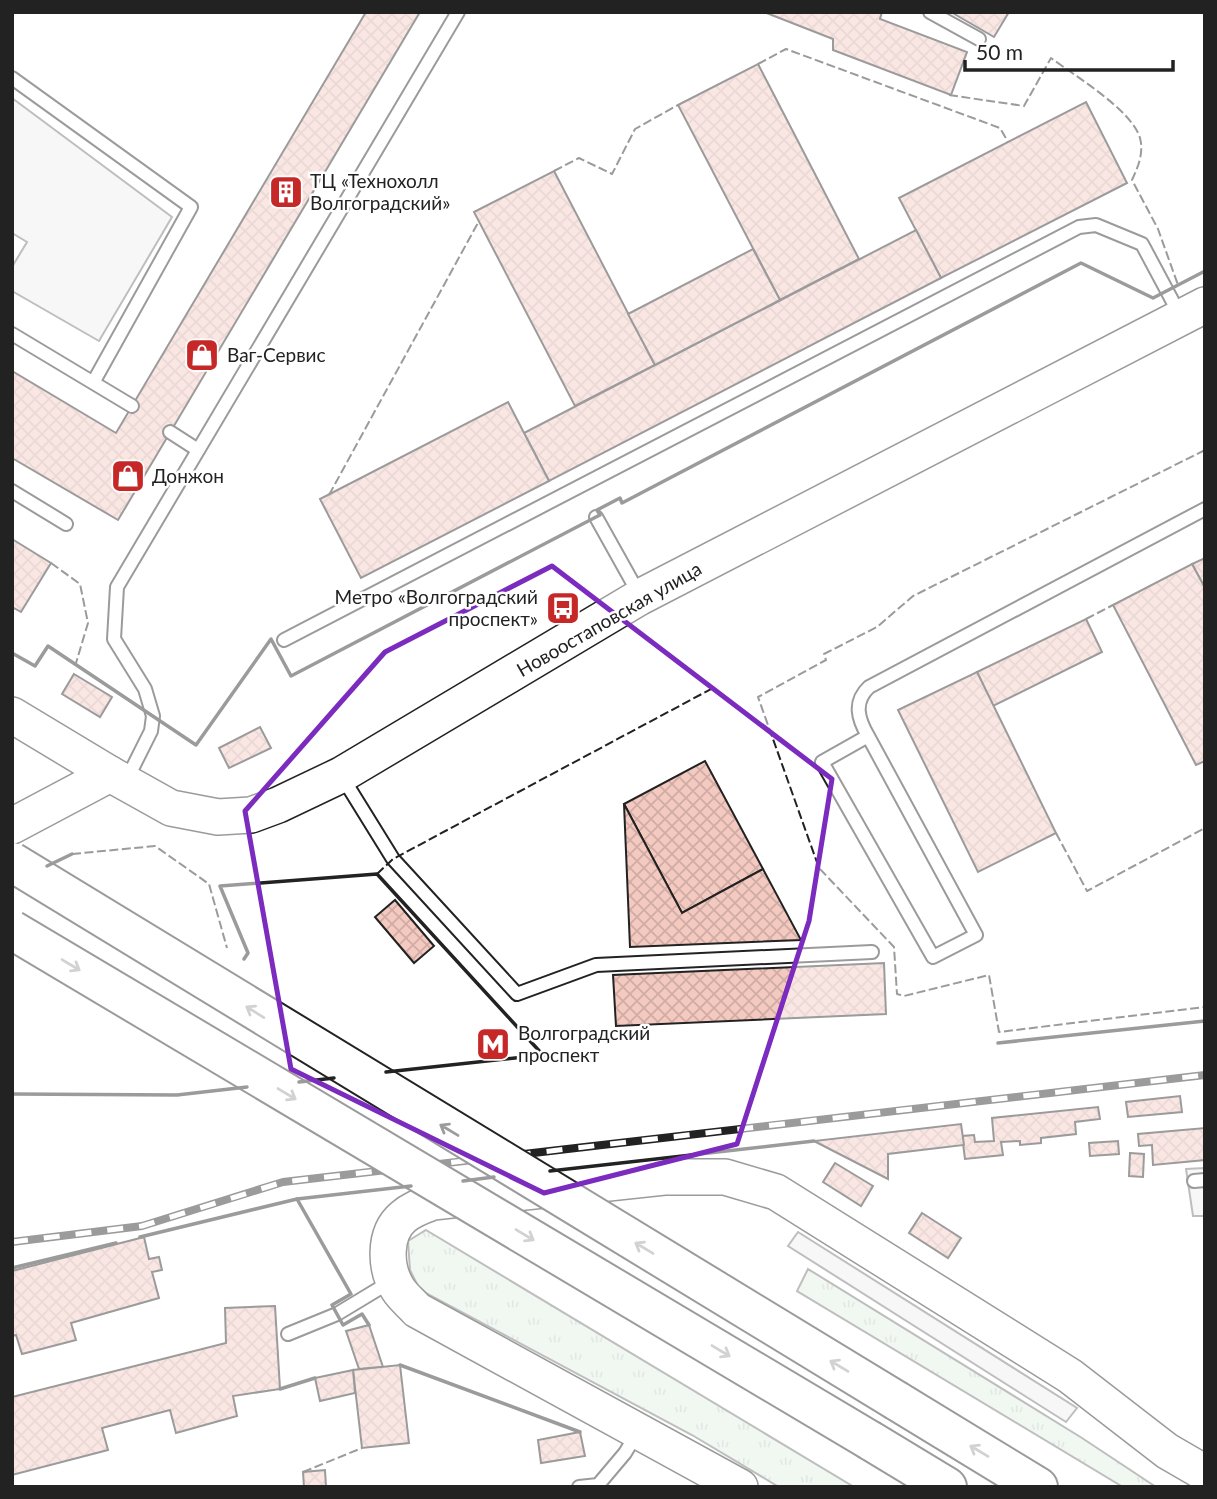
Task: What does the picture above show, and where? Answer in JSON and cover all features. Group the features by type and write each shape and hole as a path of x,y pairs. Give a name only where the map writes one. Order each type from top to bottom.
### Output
{"main road":[{"name":"Новоостаповская улица","path":"12,715 171,808 218,817 251,815 341,775 640,597 1193,311"},
{"path":"12,826 118,778"},
{"path":"12,862 1038,1487"},
{"path":"12,930 947,1487"},
{"path":"740,1487 417,1310 399,1291 389,1272 391,1235 400,1219 433,1202 664,1177 724,1177 776,1192 1070,1376 1167,1451 1205,1473"}],"lane":[{"path":"118,778 151,731 153,716 145,689 114,639 117,587 458,12"},
{"path":"930,12 979,39"},
{"path":"12,78 191,207 94,382"},
{"path":"284,640 1079,227 1096,225 1142,244 1193,311"},
{"path":"12,334 132,406"},
{"path":"170,432 198,450"},
{"path":"12,491 66,523"},
{"path":"868,736 822,762 933,957 976,935 868,736 860,722 858,712 862,694 869,687 1205,509"},
{"path":"596,517 640,597"},
{"path":"341,775 393,859 517,994 596,965 872,952"},
{"path":"288,1334 337,1314 393,1280"},
{"path":"579,1487 598,1485 639,1430"}],"highlighted area":[{"path":"552,566 832,779 809,921 737,1144 544,1193 291,1069 245,811 385,652"}],"green space":[{"path":"426,1230 854,1487 779,1487 692,1435 420,1290 410,1270 408,1241"},
{"path":"808,1269 1082,1438 1156,1487 1123,1487 797,1291"}],"shaded area":[{"path":"12,98 172,217 99,341 12,291 12,267 27,242 12,233"},
{"path":"1205,1168 1205,1216 1193,1216 1186,1169"},
{"path":"798,1232 1077,1408 1066,1422 788,1246"}],"building":[{"name":"ТЦ «Технохолл Волгоградский»","path":"366,12 420,12 118,520 12,458 12,371 116,433"},
{"path":"764,12 882,12 880,19 967,52 951,95 833,50 833,39"},
{"path":"951,12 1009,12 994,37"},
{"path":"758,64 859,259 780,300 678,105"},
{"path":"1086,102 1127,183 941,278 899,198"},
{"path":"554,171 655,365 575,406 474,212"},
{"path":"916,230 941,278 549,481 524,433"},
{"path":"753,249 780,300 655,365 628,314"},
{"path":"508,402 549,481 361,578 320,499"},
{"path":"12,539 51,563 21,612 12,607"},
{"path":"1205,558 1205,588 1192,564"},
{"path":"1192,564 1205,588 1205,761 1196,765 1113,605"},
{"path":"1086,619 1102,652 993,706 977,672"},
{"path":"977,672 1056,833 978,872 898,710"},
{"path":"74,674 112,697 100,717 62,694"},
{"path":"260,727 271,748 229,768 219,748"},
{"path":"705,761 763,869 682,913 624,804"},
{"path":"624,804 682,913 763,869 801,940 630,947"},
{"path":"395,900 434,946 414,963 375,917"},
{"path":"884,963 886,1014 616,1026 613,975"},
{"path":"1180,1096 1182,1112 1128,1117 1126,1102"},
{"path":"1098,1107 1100,1119 1075,1122 1076,1134 1041,1138 1041,1143 1020,1145 1020,1141 1001,1142 1003,1155 965,1159 962,1136 974,1135 975,1142 994,1141 992,1118"},
{"path":"961,1124 964,1145 888,1154 888,1179 814,1141"},
{"path":"1205,1128 1205,1160 1153,1165 1152,1145 1139,1146 1138,1134"},
{"path":"1118,1141 1119,1154 1090,1156 1089,1143"},
{"path":"1130,1153 1144,1154 1143,1177 1129,1176"},
{"path":"835,1163 873,1186 861,1206 823,1182"},
{"path":"922,1213 961,1238 948,1258 909,1233"},
{"path":"144,1237 149,1259 159,1257 162,1270 152,1272 159,1298 71,1323 76,1340 22,1354 16,1335 12,1336 12,1271"},
{"path":"275,1306 280,1389 233,1396 237,1416 176,1433 170,1410 102,1428 108,1450 12,1475 12,1397 226,1343 225,1308"},
{"path":"369,1325 383,1367 359,1369 346,1331"},
{"path":"400,1365 409,1443 362,1448 353,1370"},
{"path":"353,1370 355,1393 320,1401 315,1378"},
{"path":"580,1432 585,1456 541,1463 538,1440"},
{"path":"325,1470 326,1487 304,1487 303,1472"}],"railway":[{"path":"12,1242 142,1226 283,1182 1205,1075"}],"fence":[{"path":"758,64 786,49 1000,128 1008,142"},
{"path":"949,95 1024,106 1051,58 1115,105 1135,127 1140,138 1141,154 1132,180 1158,229 1178,285"},
{"path":"554,171 579,158 612,174 635,129 678,105"},
{"path":"329,495 479,221"},
{"path":"1205,450 913,596 877,627 824,654 826,660 758,697 819,868 894,947 897,994 904,996 989,975 999,1032 1205,1007"},
{"path":"51,563 80,584 88,623 76,663"},
{"path":"1086,619 1113,605"},
{"path":"377,874 393,859 713,688"},
{"path":"1056,833 1087,891 1205,828"},
{"path":"72,854 155,846 209,884 227,948"},
{"path":"303,1472 362,1448"}],"wall":[{"path":"12,653 35,666 48,646 196,745 271,639 291,676 600,515 597,510 620,498 622,503 1081,263 1153,298 1205,271"},
{"path":"47,866 72,854"},
{"path":"244,959 248,953 220,886 377,874 543,1055"},
{"path":"998,1043 1205,1021"},
{"path":"386,1072 543,1055"},
{"path":"299,1082 334,1078"},
{"path":"12,1094 177,1095 247,1087"},
{"path":"550,1171 814,1141"},
{"path":"463,1181 494,1177"},
{"path":"140,1237 297,1199 411,1186"},
{"path":"297,1199 351,1294 332,1305 343,1325 362,1314 369,1325"},
{"path":"12,1268 116,1243"},
{"path":"400,1365 580,1432"},
{"path":"280,1389 315,1378"}],"place":[{"name":"ТЦ «Технохолл Волгоградский»","path":"286,192"},
{"name":"Ваг-Сервис","path":"202,355"},
{"name":"Донжон","path":"128,476"},
{"name":"Метро «Волгоградский проспект»","path":"563,608"},
{"name":"Волгоградский проспект","path":"493,1044"}]}
